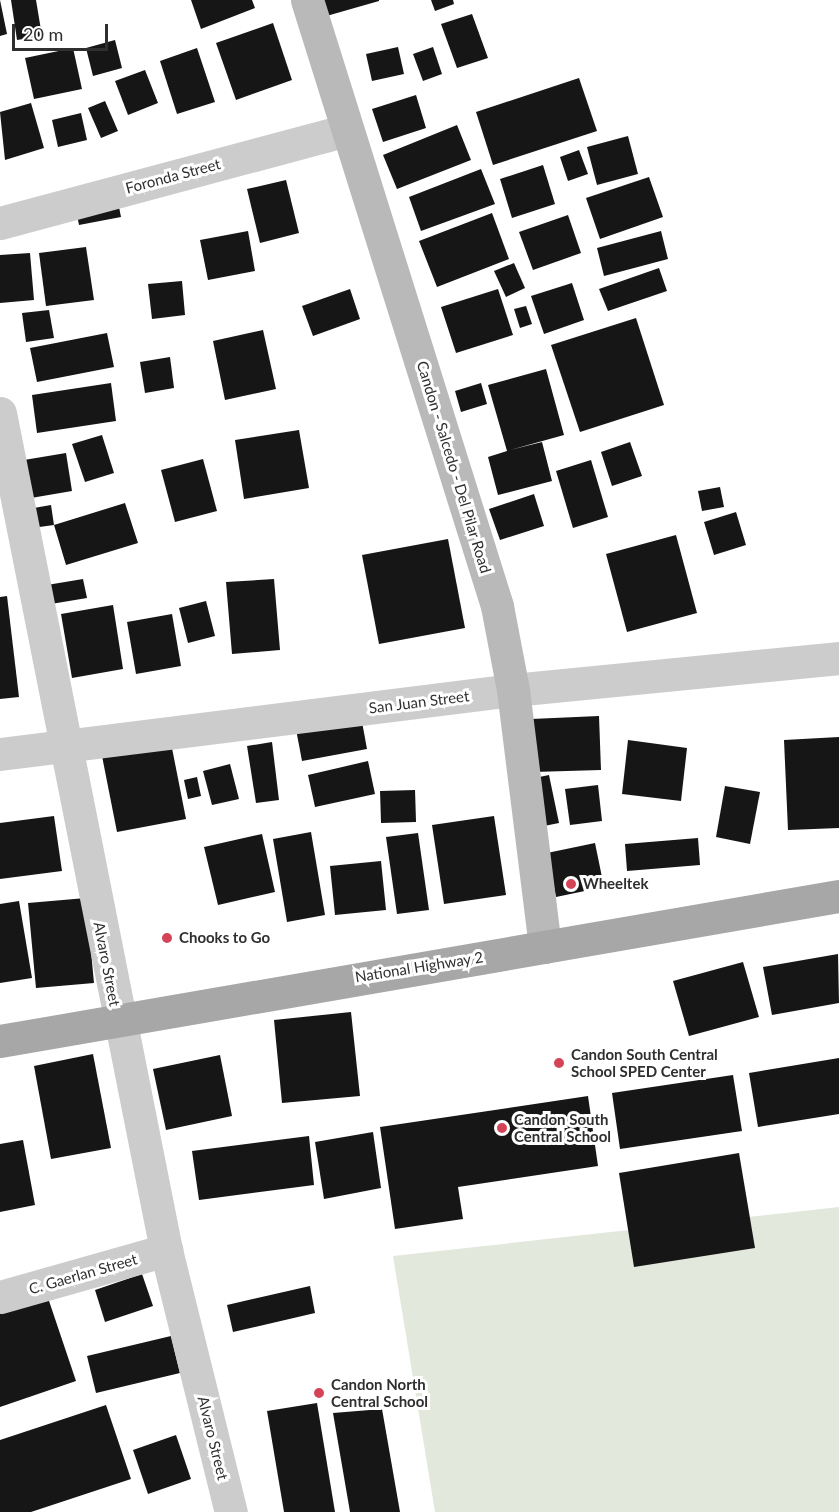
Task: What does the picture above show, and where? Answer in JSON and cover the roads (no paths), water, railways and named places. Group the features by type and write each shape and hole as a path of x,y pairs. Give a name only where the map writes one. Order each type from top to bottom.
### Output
{"main road":[{"name":"Candon - Salcedo - Del Pilar Road","path":"307,0 497,606 513,690 545,947"},
{"name":"National Highway 2","path":"0,1041 117,1018 839,896"}],"street":[{"name":"Foronda Street","path":"0,223 346,130"},
{"name":"Alvaro Street","path":"0,413 117,1018 166,1250 231,1512"},
{"name":"San Juan Street","path":"0,754 513,690 839,658"},
{"name":"C. Gaerlan Street","path":"0,1297 166,1250"}],"place":[{"name":"Wheeltek","path":"571,884"},
{"name":"Chooks to Go","path":"167,938"},
{"name":"Candon South Central School SPED Center","path":"559,1063"},
{"name":"Candon South Central School","path":"502,1128"},
{"name":"Candon North Central School","path":"319,1393"}]}
